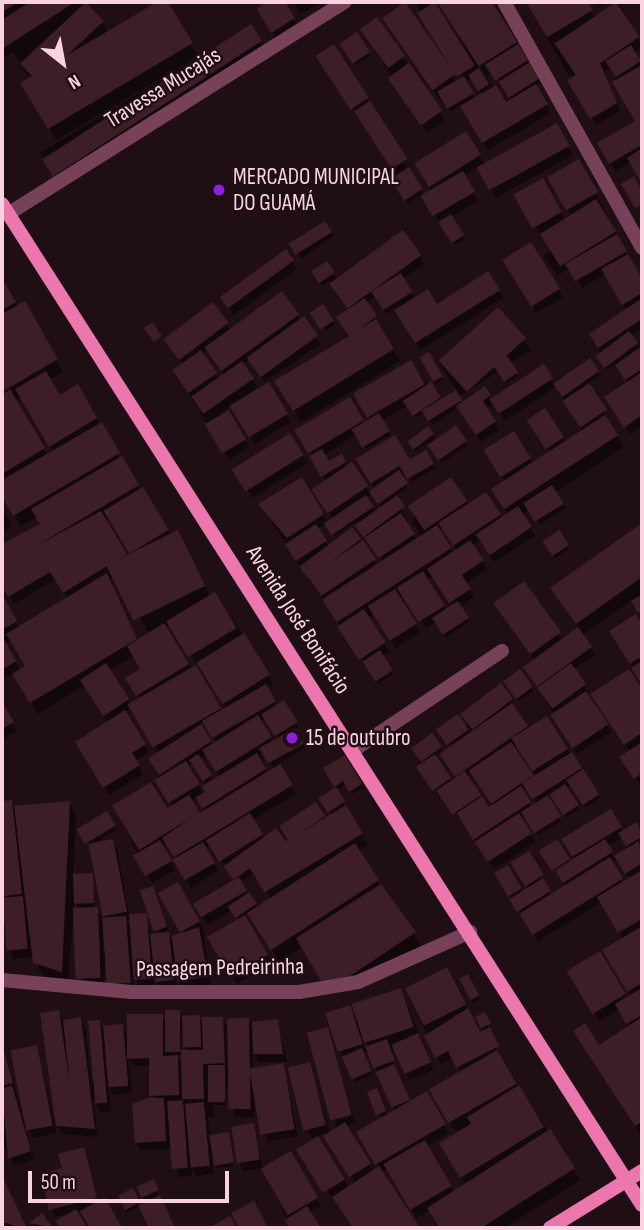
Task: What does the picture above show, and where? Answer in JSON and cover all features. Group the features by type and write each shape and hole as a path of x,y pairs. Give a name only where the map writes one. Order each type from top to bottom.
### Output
{"main road":[{"name":"Avenida José Bonifácio","path":"4,212 354,750 642,1205"},
{"path":"550,1228 642,1171"}],"street":[{"name":"Travessa Mucajás","path":"4,212 345,2"},
{"path":"504,2 642,248"},
{"path":"354,750 502,651"},
{"name":"Passagem Pedreirinha","path":"2,981 131,992 299,992 358,982 470,932"}],"building":[{"path":"2,2 19,2 2,12"},
{"path":"30,2 75,2 2,49 2,20"},
{"path":"86,2 104,21 38,82 20,63"},
{"path":"157,2 168,2 193,43 48,129 20,83"},
{"path":"265,2 285,2 295,18 271,33 257,9"},
{"path":"405,2 455,74 433,90 382,18"},
{"path":"435,2 475,66 457,77 417,13"},
{"path":"437,2 492,2 517,42 479,66"},
{"path":"526,2 588,2 593,10 547,37"},
{"path":"616,2 639,37 578,78 555,43"},
{"path":"377,17 405,56 388,68 360,29"},
{"path":"251,24 262,41 53,176 42,160"},
{"path":"357,32 370,52 352,64 339,43"},
{"path":"334,44 369,98 350,110 316,56"},
{"path":"518,44 528,60 495,81 485,65"},
{"path":"631,45 641,61 616,77 606,61"},
{"path":"599,61 617,103 590,119 567,80"},
{"path":"530,62 540,78 509,98 499,82"},
{"path":"409,63 442,111 421,125 388,78"},
{"path":"642,65 642,145 609,164 597,143 635,121 612,82"},
{"path":"479,68 489,84 478,91 468,75"},
{"path":"464,76 474,93 447,109 437,92"},
{"path":"536,84 548,104 482,143 460,106 496,85 506,102"},
{"path":"370,101 408,159 392,169 354,111"},
{"path":"557,123 570,146 489,190 477,168"},
{"path":"466,131 481,155 429,187 414,163"},
{"path":"642,148 642,184 627,158"},
{"path":"579,159 598,192 566,210 547,178"},
{"path":"409,167 423,189 404,201 390,179"},
{"path":"463,171 475,192 433,216 421,196"},
{"path":"634,176 642,190 642,204 635,208 621,184"},
{"path":"543,178 562,212 532,229 513,194"},
{"path":"596,199 616,231 560,266 540,234"},
{"path":"451,214 464,235 452,243 438,222"},
{"path":"325,221 332,232 295,255 289,244"},
{"path":"403,230 421,255 348,309 329,283"},
{"path":"617,234 627,251 575,281 565,264"},
{"path":"531,242 560,289 531,307 502,260"},
{"path":"286,249 294,260 228,309 220,297"},
{"path":"628,254 642,278 642,293 622,305 601,269"},
{"path":"327,261 335,273 319,283 311,272"},
{"path":"488,271 500,290 415,343 394,310 428,289 437,304"},
{"path":"401,273 413,292 383,310 371,292"},
{"path":"2,278 16,302 2,310"},
{"path":"282,291 299,314 221,371 204,347"},
{"path":"365,298 377,316 358,330 376,319 394,349 293,411 274,381 349,336 336,317"},
{"path":"642,298 642,319 598,348 589,334"},
{"path":"25,301 58,359 2,392 2,314"},
{"path":"213,302 229,323 179,360 163,339"},
{"path":"323,304 334,321 320,329 310,313"},
{"path":"498,307 526,338 467,392 439,361"},
{"path":"304,316 318,335 261,377 247,358"},
{"path":"152,322 162,336 154,342 144,328"},
{"path":"629,331 638,343 604,368 595,356"},
{"path":"642,346 642,369 625,380 615,365"},
{"path":"201,350 217,373 188,393 172,370"},
{"path":"429,352 443,376 433,382 419,358"},
{"path":"506,354 518,372 504,382 492,364"},
{"path":"590,358 599,371 562,397 553,384"},
{"path":"411,360 425,384 367,418 353,394"},
{"path":"242,361 254,378 203,414 191,397"},
{"path":"544,364 553,378 499,414 489,399"},
{"path":"46,371 60,395 78,384 97,418 49,447 15,389"},
{"path":"642,372 642,415 624,428 604,397"},
{"path":"269,382 288,414 249,437 230,406"},
{"path":"431,382 441,397 413,416 403,401"},
{"path":"589,383 607,410 580,427 562,401"},
{"path":"485,386 491,395 483,401 496,421 476,435 456,406"},
{"path":"10,389 45,448 2,474 2,395"},
{"path":"456,390 462,400 428,421 422,411"},
{"path":"350,397 364,420 308,454 294,430"},
{"path":"545,408 564,437 546,449 527,420"},
{"path":"229,410 246,439 222,453 205,424"},
{"path":"379,413 390,431 362,447 352,429"},
{"path":"605,415 618,435 504,509 491,489"},
{"path":"102,422 120,453 13,516 2,497 2,480"},
{"path":"456,425 467,441 438,461 427,445"},
{"path":"428,426 434,434 413,450 407,442"},
{"path":"514,431 531,458 500,477 483,450"},
{"path":"290,433 304,455 245,492 231,470"},
{"path":"395,435 410,460 371,484 356,459"},
{"path":"322,449 329,461 342,454 346,462 321,477 309,456"},
{"path":"426,450 434,464 407,479 399,466"},
{"path":"122,456 139,485 36,546 101,511 127,554 63,593 50,572 8,597 2,586 2,544 40,524 31,509"},
{"path":"352,462 368,486 328,513 311,489"},
{"path":"399,470 408,483 378,504 369,491"},
{"path":"302,477 324,514 287,538 258,504"},
{"path":"451,477 467,501 424,530 408,506"},
{"path":"552,485 564,504 535,522 523,503"},
{"path":"143,487 169,530 129,554 104,511"},
{"path":"486,492 501,515 453,546 438,523"},
{"path":"366,495 374,507 332,535 324,524"},
{"path":"397,495 405,506 363,537 355,526"},
{"path":"518,506 532,527 490,555 476,535"},
{"path":"401,513 415,534 379,558 365,538"},
{"path":"642,523 642,577 576,624 550,588"},
{"path":"316,524 327,541 296,561 285,544"},
{"path":"437,525 452,548 337,622 322,600"},
{"path":"352,527 361,539 308,579 299,567"},
{"path":"178,530 205,586 133,621 106,565"},
{"path":"559,530 569,545 552,556 542,541"},
{"path":"363,540 376,559 321,596 308,577"},
{"path":"470,540 484,560 462,575 471,589 449,603 427,569"},
{"path":"423,571 445,606 418,622 397,587"},
{"path":"107,573 137,639 30,703 12,674 25,666 6,634"},
{"path":"524,581 561,632 530,654 493,603"},
{"path":"395,589 417,624 390,641 368,606"},
{"path":"215,592 237,628 188,657 166,621"},
{"path":"2,594 17,621 2,630"},
{"path":"642,594 642,611 638,613 631,601"},
{"path":"458,601 469,618 443,635 432,618"},
{"path":"364,609 386,643 359,660 337,626"},
{"path":"636,614 642,624 642,656 630,664 609,631"},
{"path":"164,623 189,664 136,696 125,678 140,669 127,646"},
{"path":"578,627 592,646 537,686 523,667"},
{"path":"244,633 270,675 222,704 197,663"},
{"path":"2,636 16,661 2,670"},
{"path":"380,650 393,670 375,682 362,661"},
{"path":"642,661 642,685 631,668"},
{"path":"106,663 129,699 103,716 80,680"},
{"path":"571,663 586,684 552,709 537,688"},
{"path":"196,665 221,708 153,748 128,704"},
{"path":"520,669 533,687 516,699 503,681"},
{"path":"629,669 642,689 642,733 624,745 590,694"},
{"path":"501,683 513,699 472,730 460,714"},
{"path":"266,684 276,701 212,738 202,721"},
{"path":"586,691 608,724 573,748 550,715"},
{"path":"284,700 298,722 275,736 261,714"},
{"path":"2,702 14,722 2,729"},
{"path":"512,703 528,726 455,777 439,754"},
{"path":"125,710 146,744 132,753 140,765 103,788 75,742"},
{"path":"458,714 469,730 447,745 436,729"},
{"path":"258,715 272,737 216,772 202,750"},
{"path":"547,716 568,749 532,771 511,738"},
{"path":"201,724 212,741 159,775 148,758"},
{"path":"295,728 304,744 268,764 259,748"},
{"path":"432,733 442,747 421,762 411,748"},
{"path":"511,742 533,775 491,804 469,771"},
{"path":"642,742 642,773 634,779 619,757"},
{"path":"572,752 582,768 532,799 522,783"},
{"path":"257,753 266,769 202,809 196,797 205,792 202,786"},
{"path":"198,754 212,775 203,781 189,760"},
{"path":"435,754 451,778 432,791 416,767"},
{"path":"345,755 362,784 349,792 343,781 334,787 323,768"},
{"path":"186,761 200,784 168,803 154,780"},
{"path":"280,764 293,785 174,857 162,838 192,817 139,850 112,806 151,782 167,808 189,795 200,813"},
{"path":"583,769 599,794 583,805 566,780"},
{"path":"465,771 481,795 452,815 436,791"},
{"path":"565,784 579,805 563,815 549,795"},
{"path":"521,786 531,802 473,840 457,813 482,796 489,807"},
{"path":"336,787 345,801 328,813 318,798"},
{"path":"548,795 561,816 534,833 521,812"},
{"path":"12,800 22,894 4,896 2,801"},
{"path":"70,801 62,972 33,963 14,806"},
{"path":"316,802 325,816 288,840 279,826"},
{"path":"346,805 363,833 264,893 247,864"},
{"path":"611,809 622,827 572,857 561,839"},
{"path":"107,811 116,826 85,844 76,830"},
{"path":"250,813 263,834 219,862 206,841"},
{"path":"519,813 532,833 488,862 475,842"},
{"path":"637,822 642,837 626,846 618,833"},
{"path":"276,828 286,842 233,880 223,866"},
{"path":"113,839 127,912 103,916 88,844"},
{"path":"557,839 570,859 552,871 539,851"},
{"path":"605,839 613,852 563,883 555,870"},
{"path":"160,840 172,861 145,876 133,856"},
{"path":"639,841 642,863 625,874 614,856"},
{"path":"203,842 215,863 185,880 173,860"},
{"path":"355,843 379,880 271,950 247,913"},
{"path":"529,851 544,875 525,886 510,863"},
{"path":"610,857 623,878 533,935 519,914"},
{"path":"508,865 522,888 508,896 494,873"},
{"path":"642,870 642,919 618,933 597,897"},
{"path":"93,873 94,903 74,904 73,874"},
{"path":"239,877 247,891 201,917 193,904"},
{"path":"543,878 551,891 517,912 509,899"},
{"path":"178,882 200,921 180,933 158,893"},
{"path":"381,884 416,932 350,976 321,981 296,938"},
{"path":"153,886 167,927 154,931 140,891"},
{"path":"249,892 257,904 235,918 227,907"},
{"path":"23,896 28,949 7,951 2,898"},
{"path":"98,907 100,978 75,979 73,908"},
{"path":"147,913 152,979 134,980 129,914"},
{"path":"245,915 268,955 230,977 207,937"},
{"path":"126,916 131,983 107,985 102,918"},
{"path":"642,926 642,983 627,992 602,950"},
{"path":"199,927 208,977 177,981 172,936"},
{"path":"169,932 174,980 155,982 150,934"},
{"path":"600,951 626,994 592,1014 567,971"},
{"path":"447,967 466,1004 424,1026 405,988"},
{"path":"468,974 479,995 470,1000 459,979"},
{"path":"401,988 414,1027 364,1043 352,1004"},
{"path":"642,988 642,1015 626,1024 615,1004"},
{"path":"350,1005 363,1044 338,1052 325,1013"},
{"path":"468,1008 480,1032 490,1027 499,1046 456,1068 448,1051 435,1058 424,1036"},
{"path":"59,1010 70,1086 63,1020 81,1017 95,1129 56,1126 40,1013"},
{"path":"165,1010 180,1010 180,1052 165,1052"},
{"path":"485,1012 491,1024 481,1029 475,1017"},
{"path":"127,1014 163,1014 163,1056 178,1055 179,1095 149,1096 149,1058 127,1059"},
{"path":"200,1015 201,1047 183,1048 182,1016"},
{"path":"202,1017 223,1017 225,1063 203,1064 204,1099 182,1099 181,1050 203,1050"},
{"path":"642,1017 642,1122 635,1126 573,1031 585,1023 599,1045"},
{"path":"227,1018 249,1018 251,1109 229,1109"},
{"path":"278,1019 283,1054 253,1054 252,1022"},
{"path":"100,1020 107,1103 95,1104 88,1021"},
{"path":"123,1024 128,1086 108,1088 103,1026"},
{"path":"328,1027 352,1115 330,1121 307,1033"},
{"path":"418,1033 431,1062 405,1074 392,1045"},
{"path":"387,1039 395,1061 373,1068 365,1047"},
{"path":"2,1043 13,1083 2,1086"},
{"path":"37,1045 53,1125 26,1131 10,1050"},
{"path":"362,1048 372,1071 352,1080 342,1057"},
{"path":"497,1050 516,1084 448,1123 429,1090"},
{"path":"310,1062 326,1125 303,1131 288,1068"},
{"path":"284,1063 294,1129 260,1135 249,1068"},
{"path":"394,1064 410,1100 392,1108 376,1072"},
{"path":"208,1065 225,1065 225,1102 208,1102"},
{"path":"12,1085 31,1151 8,1159 2,1089"},
{"path":"519,1085 544,1127 460,1178 439,1143 471,1124 467,1117"},
{"path":"377,1088 386,1111 376,1115 367,1092"},
{"path":"427,1091 446,1124 375,1165 356,1132"},
{"path":"148,1098 164,1098 166,1141 135,1143 132,1104"},
{"path":"183,1100 188,1168 172,1169 167,1101"},
{"path":"204,1102 210,1166 191,1167 185,1104"},
{"path":"345,1122 371,1164 349,1177 323,1136"},
{"path":"254,1123 260,1160 237,1163 231,1127"},
{"path":"550,1129 575,1168 481,1228 440,1228 427,1208"},
{"path":"229,1132 234,1163 214,1166 209,1135"},
{"path":"318,1136 345,1179 323,1193 296,1150"},
{"path":"425,1140 452,1186 410,1210 383,1164"},
{"path":"84,1147 97,1198 49,1210 41,1174 62,1168 58,1154"},
{"path":"291,1151 318,1198 288,1215 261,1168"},
{"path":"379,1166 420,1228 353,1228 332,1197"},
{"path":"2,1176 26,1226 22,1228 2,1222"},
{"path":"154,1179 159,1190 142,1198 137,1187"},
{"path":"133,1188 140,1202 125,1210 118,1196"},
{"path":"160,1195 175,1228 149,1228 138,1205"},
{"path":"105,1197 122,1228 90,1228 80,1211"},
{"path":"254,1201 268,1228 239,1228 231,1213"},
{"path":"307,1206 321,1228 290,1228 285,1220"},
{"path":"76,1209 87,1228 61,1228 56,1221"},
{"path":"42,1213 53,1228 29,1223"},
{"path":"230,1216 237,1228 208,1228"}],"place":[{"name":"MERCADO MUNICIPAL DO GUAMÁ","path":"219,190"},
{"name":"15 de outubro","path":"292,738"}]}
